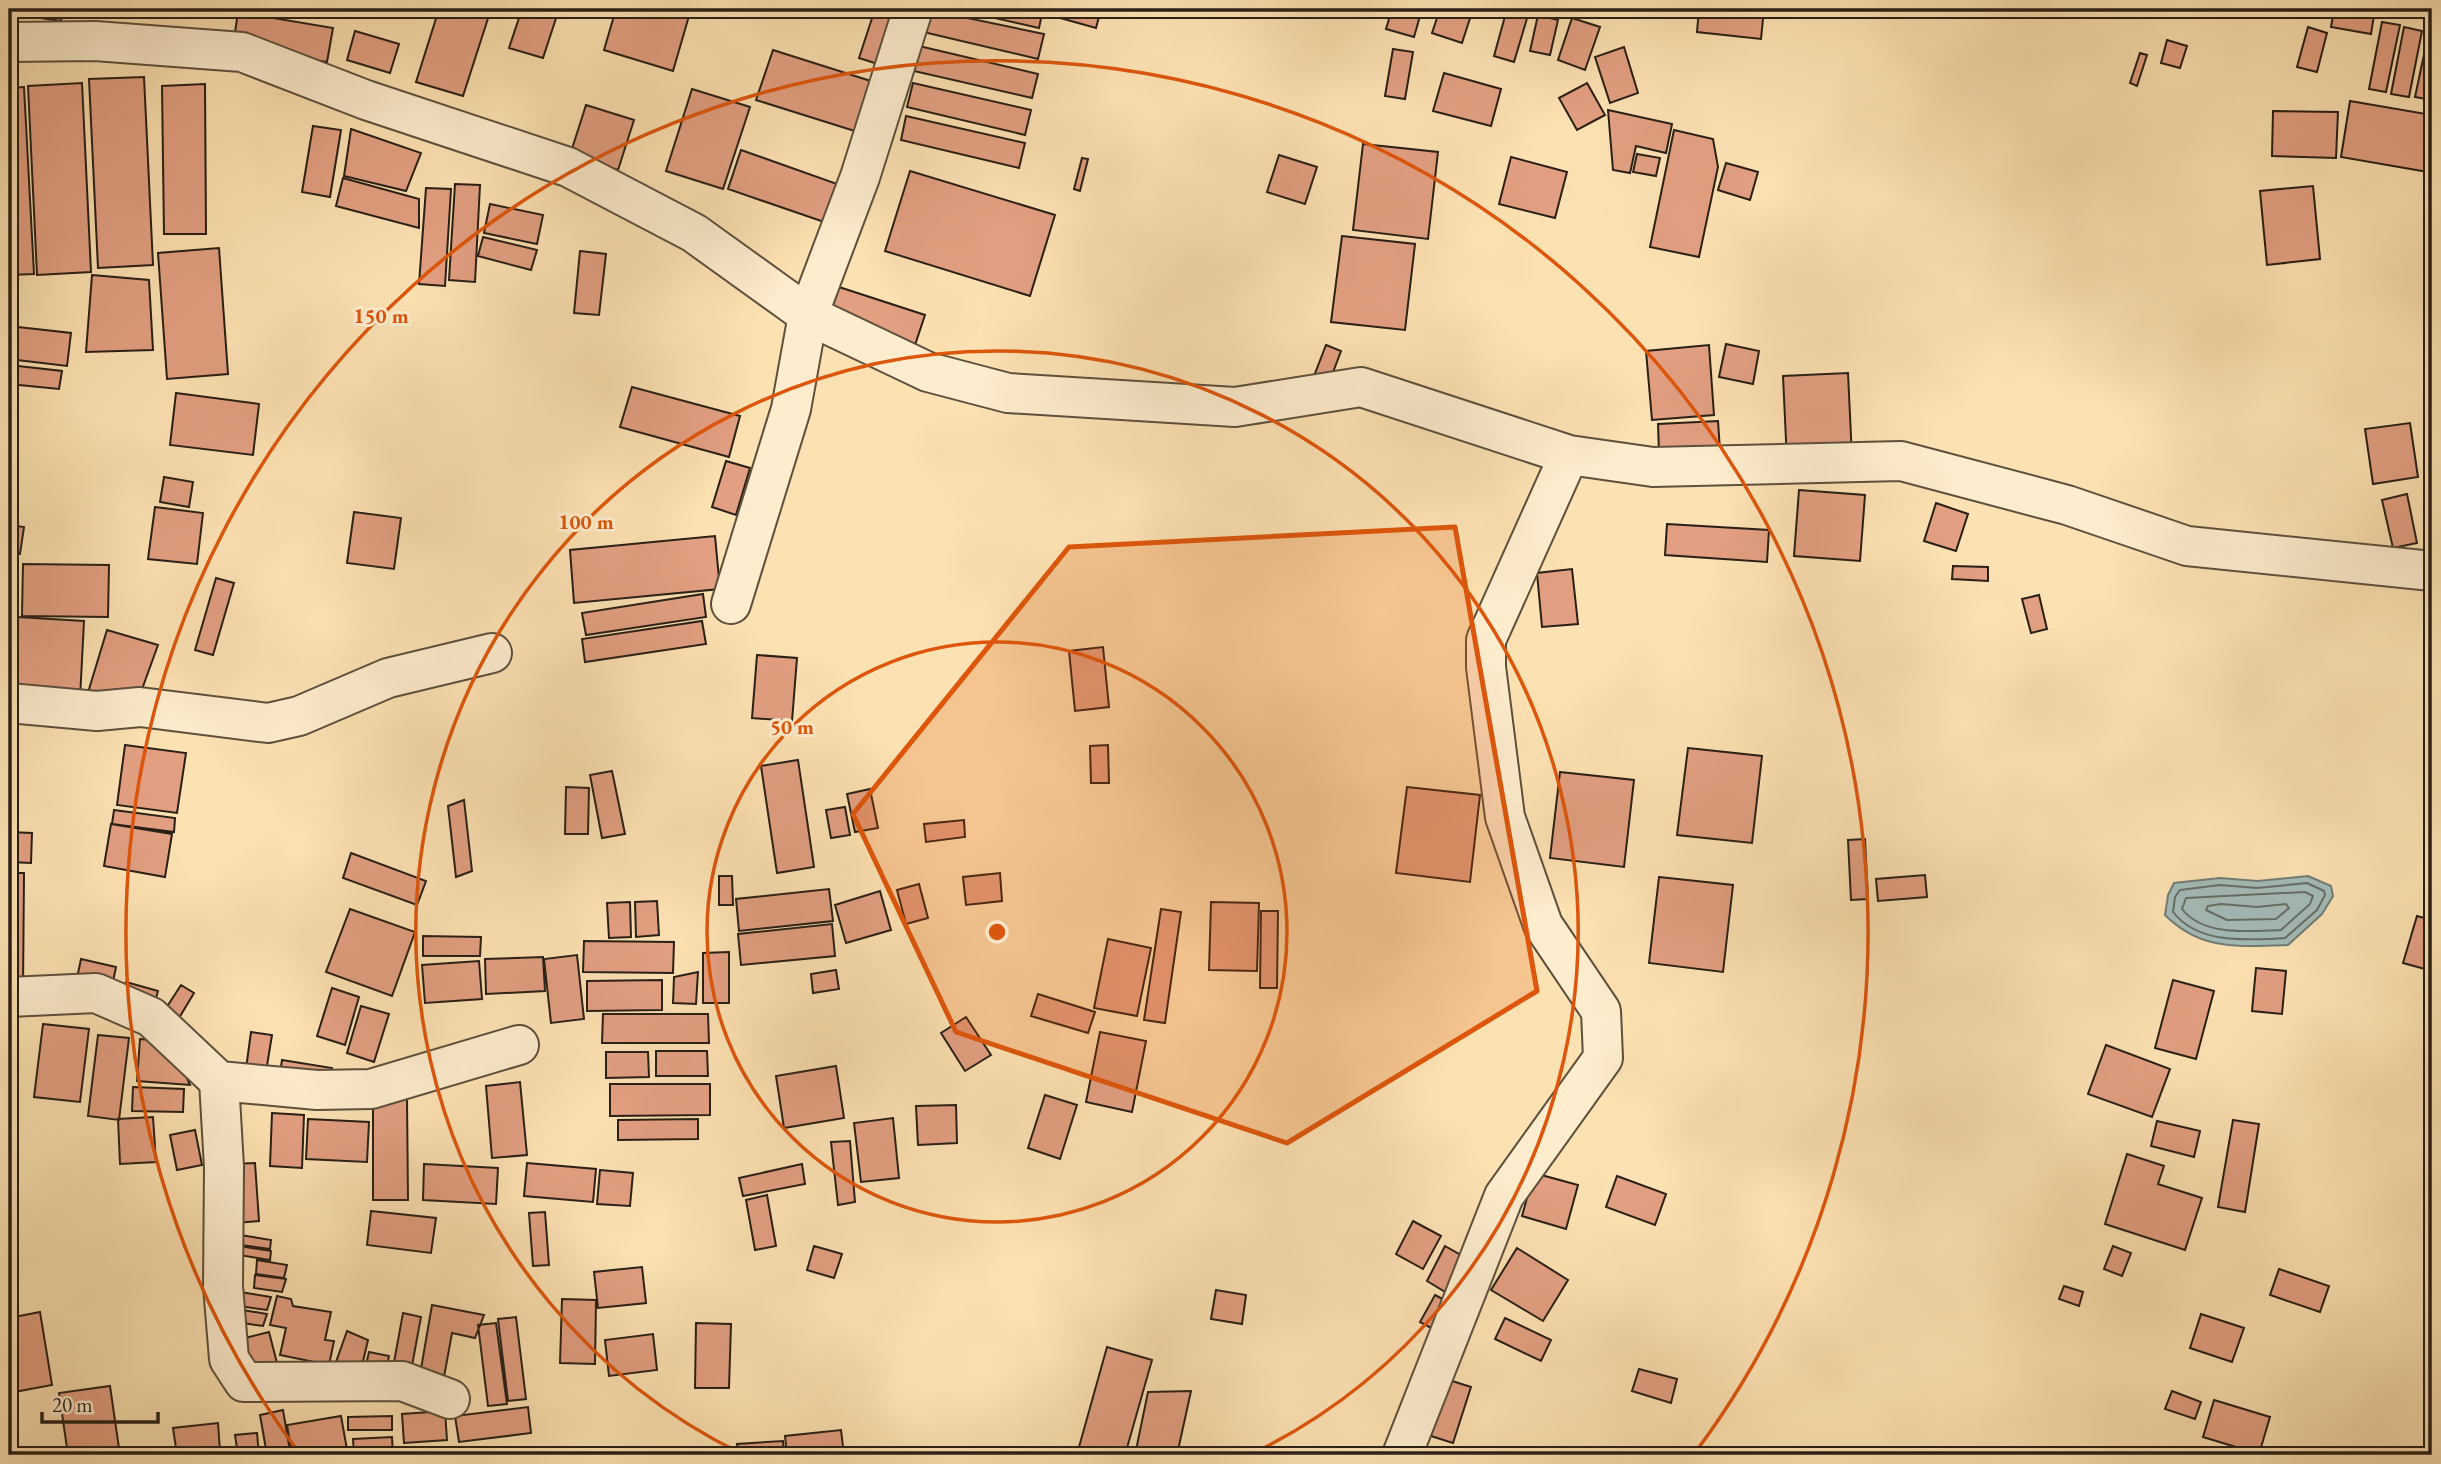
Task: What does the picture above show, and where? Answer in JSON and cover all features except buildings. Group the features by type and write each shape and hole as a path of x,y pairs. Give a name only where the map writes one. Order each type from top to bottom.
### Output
{"street":[{"path":"731,604 791,409 808,315 860,177 913,9"},
{"path":"9,42 95,41 242,52 366,100 568,167 694,233 808,315 928,372 1008,393 1235,407 1361,387 1569,455 1653,467 1901,461 2067,505 2187,545 2432,571"},
{"path":"1402,1455 1504,1196 1602,1058 1601,1011 1543,925 1505,817 1486,667 1486,640 1569,455"},
{"path":"9,703 97,711 141,707 268,723 299,716 388,678 492,653"},
{"path":"9,997 96,993 151,1017 219,1081 317,1090 371,1088 519,1045"},
{"path":"219,1081 224,1167 225,1310 229,1359 244,1382 402,1381 450,1399"}],"highlighted area":[{"path":"1455,527 1537,991 1287,1143 956,1032 853,814 1069,547"}],"water":[{"path":"2308,876 2331,886 2333,896 2322,914 2288,945 2238,946 2208,941 2179,927 2165,915 2168,895 2174,883 2220,878 2258,881"}]}
